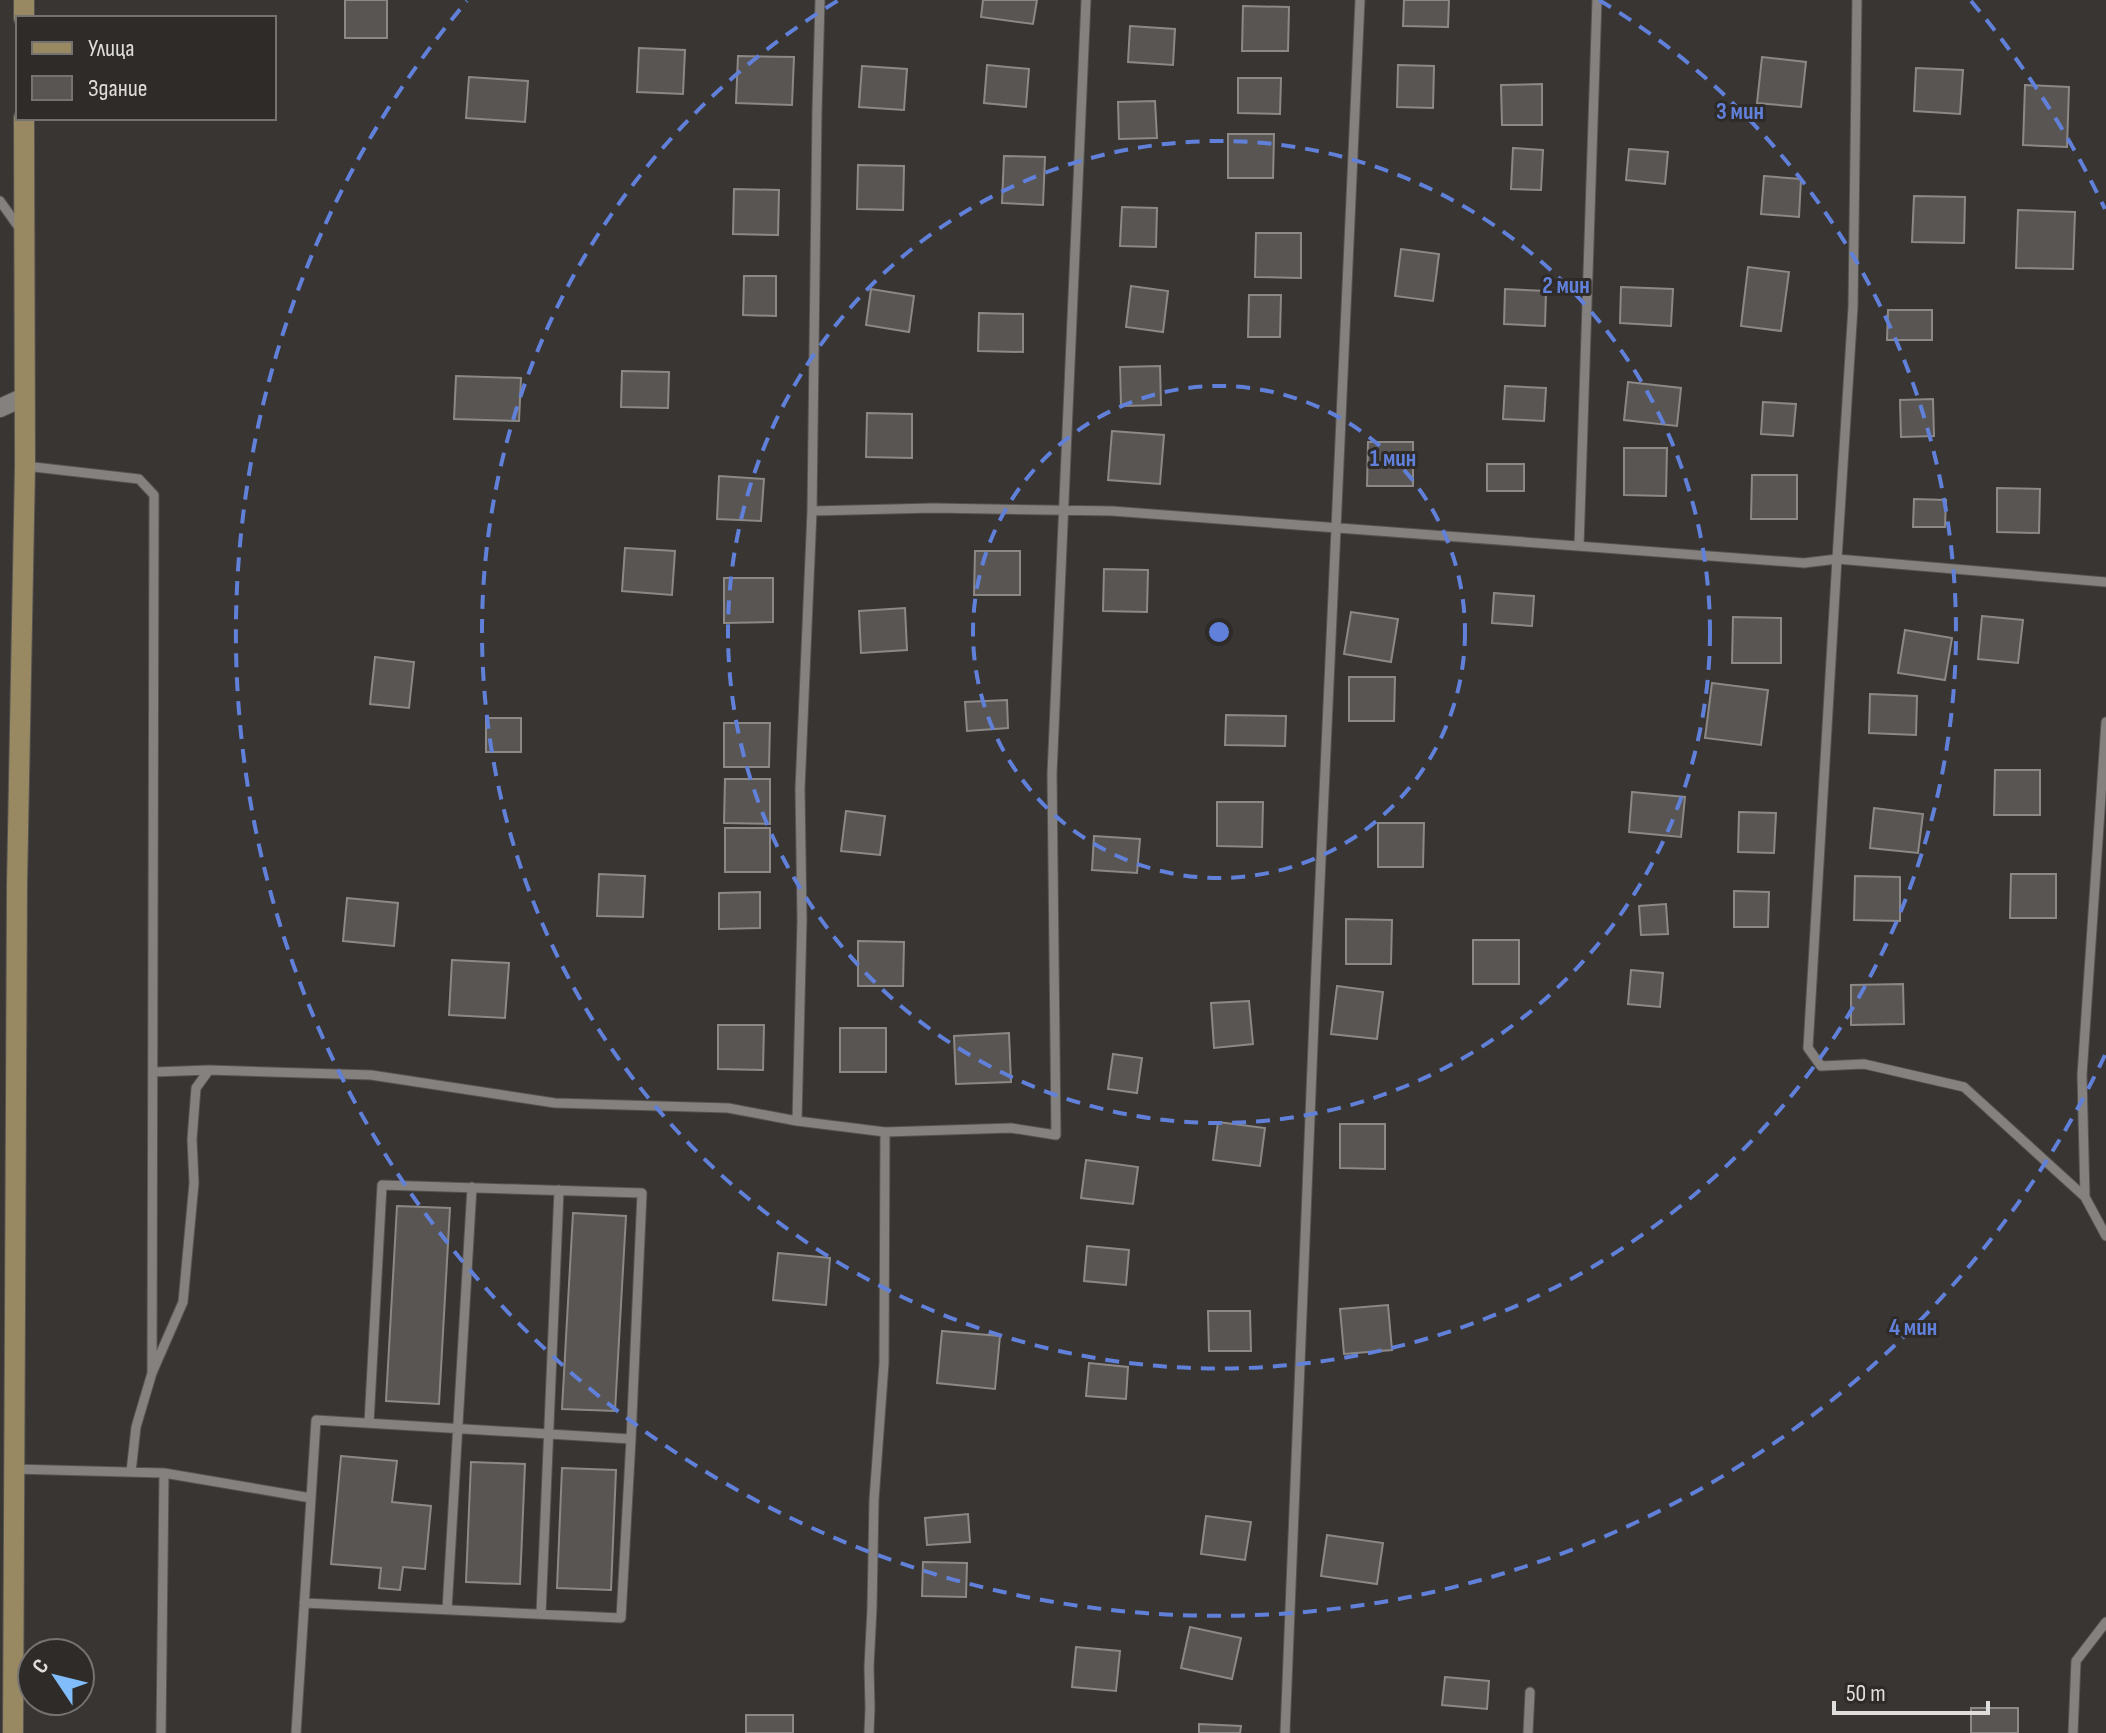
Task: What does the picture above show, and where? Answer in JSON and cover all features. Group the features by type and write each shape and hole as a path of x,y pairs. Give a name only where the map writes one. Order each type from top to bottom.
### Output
{"main road":[{"path":"13,1733 17,885 25,466 24,120"}],"street":[{"path":"0,408 24,397"}],"lane":[{"path":"797,1121 802,920 800,789 812,511 820,0"},
{"path":"154,1072 209,1070 371,1075 555,1103 728,1108 797,1121 885,1132 1011,1128 1056,1135 1052,774 1086,0"},
{"path":"1285,1733 1360,0"},
{"path":"1579,546 1597,0"},
{"path":"1857,0 1853,307 1808,1048 1821,1066 1864,1064 1964,1087 2085,1197 2106,1236"},
{"path":"0,201 25,235"},
{"path":"25,466 139,479 154,495 152,1373"},
{"path":"812,511 933,508 1112,511 1804,563 1837,559 2106,582"},
{"path":"2085,1197 2082,1075 2106,722"},
{"path":"131,1472 136,1427 152,1373 183,1302 193,1197 192,1139 196,1088 209,1070"},
{"path":"869,1733 874,1500 884,1363 885,1132"},
{"path":"304,1603 621,1618 642,1193 382,1185 369,1423"},
{"path":"447,1610 472,1187"},
{"path":"541,1614 559,1190"},
{"path":"296,1733 316,1420 631,1439"},
{"path":"14,1469 164,1473 311,1498"},
{"path":"161,1733 164,1473"},
{"path":"2073,1733 2076,1661 2106,1622"},
{"path":"1528,1733 1530,1692"}],"building":[{"path":"345,0 387,0 387,38 345,38"},
{"path":"983,0 1037,0 1033,24 981,17"},
{"path":"1404,0 1449,0 1448,27 1403,26"},
{"path":"1243,6 1289,7 1288,51 1242,51"},
{"path":"1130,26 1175,29 1173,65 1128,62"},
{"path":"639,48 685,50 683,94 637,92"},
{"path":"738,56 794,57 792,105 736,103"},
{"path":"1762,57 1806,62 1801,107 1757,103"},
{"path":"987,65 1029,69 1026,107 984,103"},
{"path":"1398,65 1434,66 1433,108 1397,107"},
{"path":"862,66 907,69 904,110 859,107"},
{"path":"1916,68 1963,70 1960,114 1914,111"},
{"path":"469,77 528,81 525,122 466,118"},
{"path":"1238,78 1281,78 1280,114 1238,113"},
{"path":"1542,84 1542,125 1502,125 1501,85"},
{"path":"2025,85 2069,87 2067,147 2023,145"},
{"path":"1155,101 1157,138 1119,139 1118,102"},
{"path":"1228,134 1274,134 1273,178 1228,178"},
{"path":"1513,148 1543,150 1541,190 1511,189"},
{"path":"1629,149 1668,152 1665,184 1626,180"},
{"path":"1004,156 1045,157 1043,205 1002,203"},
{"path":"858,165 904,166 903,210 857,209"},
{"path":"1764,176 1801,179 1799,217 1761,214"},
{"path":"734,189 779,190 778,235 733,234"},
{"path":"1914,196 1965,197 1964,243 1912,242"},
{"path":"1122,207 1157,208 1156,247 1120,246"},
{"path":"2018,210 2075,212 2073,269 2016,268"},
{"path":"1256,233 1301,233 1301,278 1255,277"},
{"path":"1401,249 1439,254 1433,301 1395,296"},
{"path":"1748,267 1789,272 1781,331 1741,326"},
{"path":"744,276 776,276 776,316 743,315"},
{"path":"1131,286 1168,291 1163,332 1126,327"},
{"path":"1621,287 1673,289 1671,326 1620,323"},
{"path":"871,289 914,296 909,332 866,325"},
{"path":"1505,289 1546,291 1545,326 1504,324"},
{"path":"1249,295 1281,295 1280,337 1248,337"},
{"path":"1888,310 1932,310 1932,340 1887,340"},
{"path":"979,313 1023,314 1023,352 978,351"},
{"path":"1160,366 1161,405 1121,406 1120,367"},
{"path":"622,371 669,372 668,408 621,407"},
{"path":"456,376 521,378 519,421 454,419"},
{"path":"1628,382 1681,388 1677,426 1624,420"},
{"path":"1505,386 1546,388 1544,421 1503,419"},
{"path":"1933,399 1934,436 1901,437 1900,400"},
{"path":"1763,402 1796,404 1793,436 1761,434"},
{"path":"867,413 912,414 912,458 866,457"},
{"path":"1112,431 1164,435 1160,484 1108,480"},
{"path":"1368,442 1413,442 1413,486 1367,486"},
{"path":"1624,448 1667,448 1666,496 1624,495"},
{"path":"1487,464 1524,464 1524,491 1487,491"},
{"path":"1752,475 1797,475 1797,519 1751,519"},
{"path":"719,476 764,479 761,521 717,519"},
{"path":"1997,488 2040,489 2039,533 1997,532"},
{"path":"1914,499 1946,500 1945,527 1913,527"},
{"path":"625,548 675,551 672,595 622,591"},
{"path":"975,551 1020,551 1020,595 974,595"},
{"path":"1104,569 1148,570 1147,612 1103,611"},
{"path":"724,578 773,578 773,622 724,623"},
{"path":"1494,593 1534,596 1532,626 1492,623"},
{"path":"905,608 907,650 861,653 859,611"},
{"path":"1351,612 1398,619 1391,662 1344,654"},
{"path":"1982,616 2023,620 2018,663 1978,659"},
{"path":"1733,617 1781,618 1781,663 1732,663"},
{"path":"1905,630 1952,638 1945,680 1898,673"},
{"path":"375,657 414,662 409,708 370,704"},
{"path":"1349,677 1395,677 1394,721 1349,721"},
{"path":"1712,683 1768,690 1761,745 1705,738"},
{"path":"1870,694 1917,696 1916,735 1869,733"},
{"path":"1007,700 1008,728 967,731 965,702"},
{"path":"1226,715 1286,716 1285,746 1225,745"},
{"path":"486,718 521,718 521,752 486,752"},
{"path":"724,723 770,723 769,767 724,767"},
{"path":"1995,770 2040,770 2040,815 1994,815"},
{"path":"725,779 770,779 770,824 724,823"},
{"path":"1632,792 1685,797 1681,837 1629,832"},
{"path":"1217,802 1263,802 1262,847 1217,846"},
{"path":"1874,808 1923,814 1918,853 1870,848"},
{"path":"846,811 885,816 880,855 841,851"},
{"path":"1739,812 1776,813 1774,853 1738,852"},
{"path":"1378,823 1424,823 1423,867 1378,867"},
{"path":"725,828 770,828 770,872 725,872"},
{"path":"1094,836 1140,839 1137,873 1092,870"},
{"path":"599,874 645,876 643,917 597,916"},
{"path":"2011,874 2056,874 2056,918 2010,918"},
{"path":"1855,876 1900,877 1900,921 1854,920"},
{"path":"1734,891 1769,892 1768,927 1734,927"},
{"path":"760,892 760,928 719,929 719,893"},
{"path":"347,898 398,903 394,946 343,941"},
{"path":"1666,904 1668,934 1641,935 1639,906"},
{"path":"1346,919 1392,920 1391,964 1346,964"},
{"path":"1473,940 1519,940 1519,984 1473,984"},
{"path":"858,941 904,942 903,986 858,986"},
{"path":"452,960 509,963 505,1018 449,1015"},
{"path":"1631,970 1663,973 1660,1007 1628,1004"},
{"path":"1903,984 1904,1024 1851,1025 1851,985"},
{"path":"1337,986 1383,992 1377,1039 1331,1034"},
{"path":"1249,1001 1253,1044 1214,1048 1211,1003"},
{"path":"718,1025 764,1025 763,1070 718,1069"},
{"path":"840,1028 886,1028 886,1072 840,1072"},
{"path":"1009,1033 1011,1082 956,1084 954,1036"},
{"path":"1113,1054 1142,1058 1137,1093 1108,1089"},
{"path":"1218,1122 1265,1128 1260,1166 1213,1160"},
{"path":"1340,1124 1385,1124 1385,1169 1340,1168"},
{"path":"1086,1160 1138,1167 1133,1204 1081,1198"},
{"path":"397,1206 450,1208 439,1404 386,1401"},
{"path":"573,1213 626,1216 615,1411 562,1409"},
{"path":"1087,1246 1129,1250 1126,1285 1084,1281"},
{"path":"778,1253 830,1258 826,1305 773,1300"},
{"path":"1388,1305 1392,1350 1344,1354 1340,1309"},
{"path":"1208,1311 1250,1311 1251,1351 1209,1351"},
{"path":"942,1331 1000,1336 995,1389 937,1383"},
{"path":"1089,1363 1128,1367 1126,1399 1086,1396"},
{"path":"341,1456 397,1461 392,1502 431,1506 425,1569 403,1567 400,1590 379,1588 381,1568 331,1564"},
{"path":"471,1462 525,1464 520,1584 466,1582"},
{"path":"562,1468 616,1470 611,1590 557,1588"},
{"path":"968,1514 970,1542 927,1545 925,1518"},
{"path":"1206,1516 1251,1522 1245,1560 1201,1554"},
{"path":"1327,1535 1383,1543 1377,1584 1321,1576"},
{"path":"923,1562 967,1563 966,1597 922,1596"},
{"path":"1190,1627 1241,1638 1232,1679 1181,1668"},
{"path":"1076,1647 1120,1651 1116,1691 1072,1687"},
{"path":"1445,1677 1489,1681 1487,1709 1442,1705"},
{"path":"1971,1708 2018,1708 2018,1733 1971,1733"},
{"path":"746,1715 793,1715 793,1733 746,1733"},
{"path":"1199,1724 1241,1726 1240,1733 1199,1733"}]}
